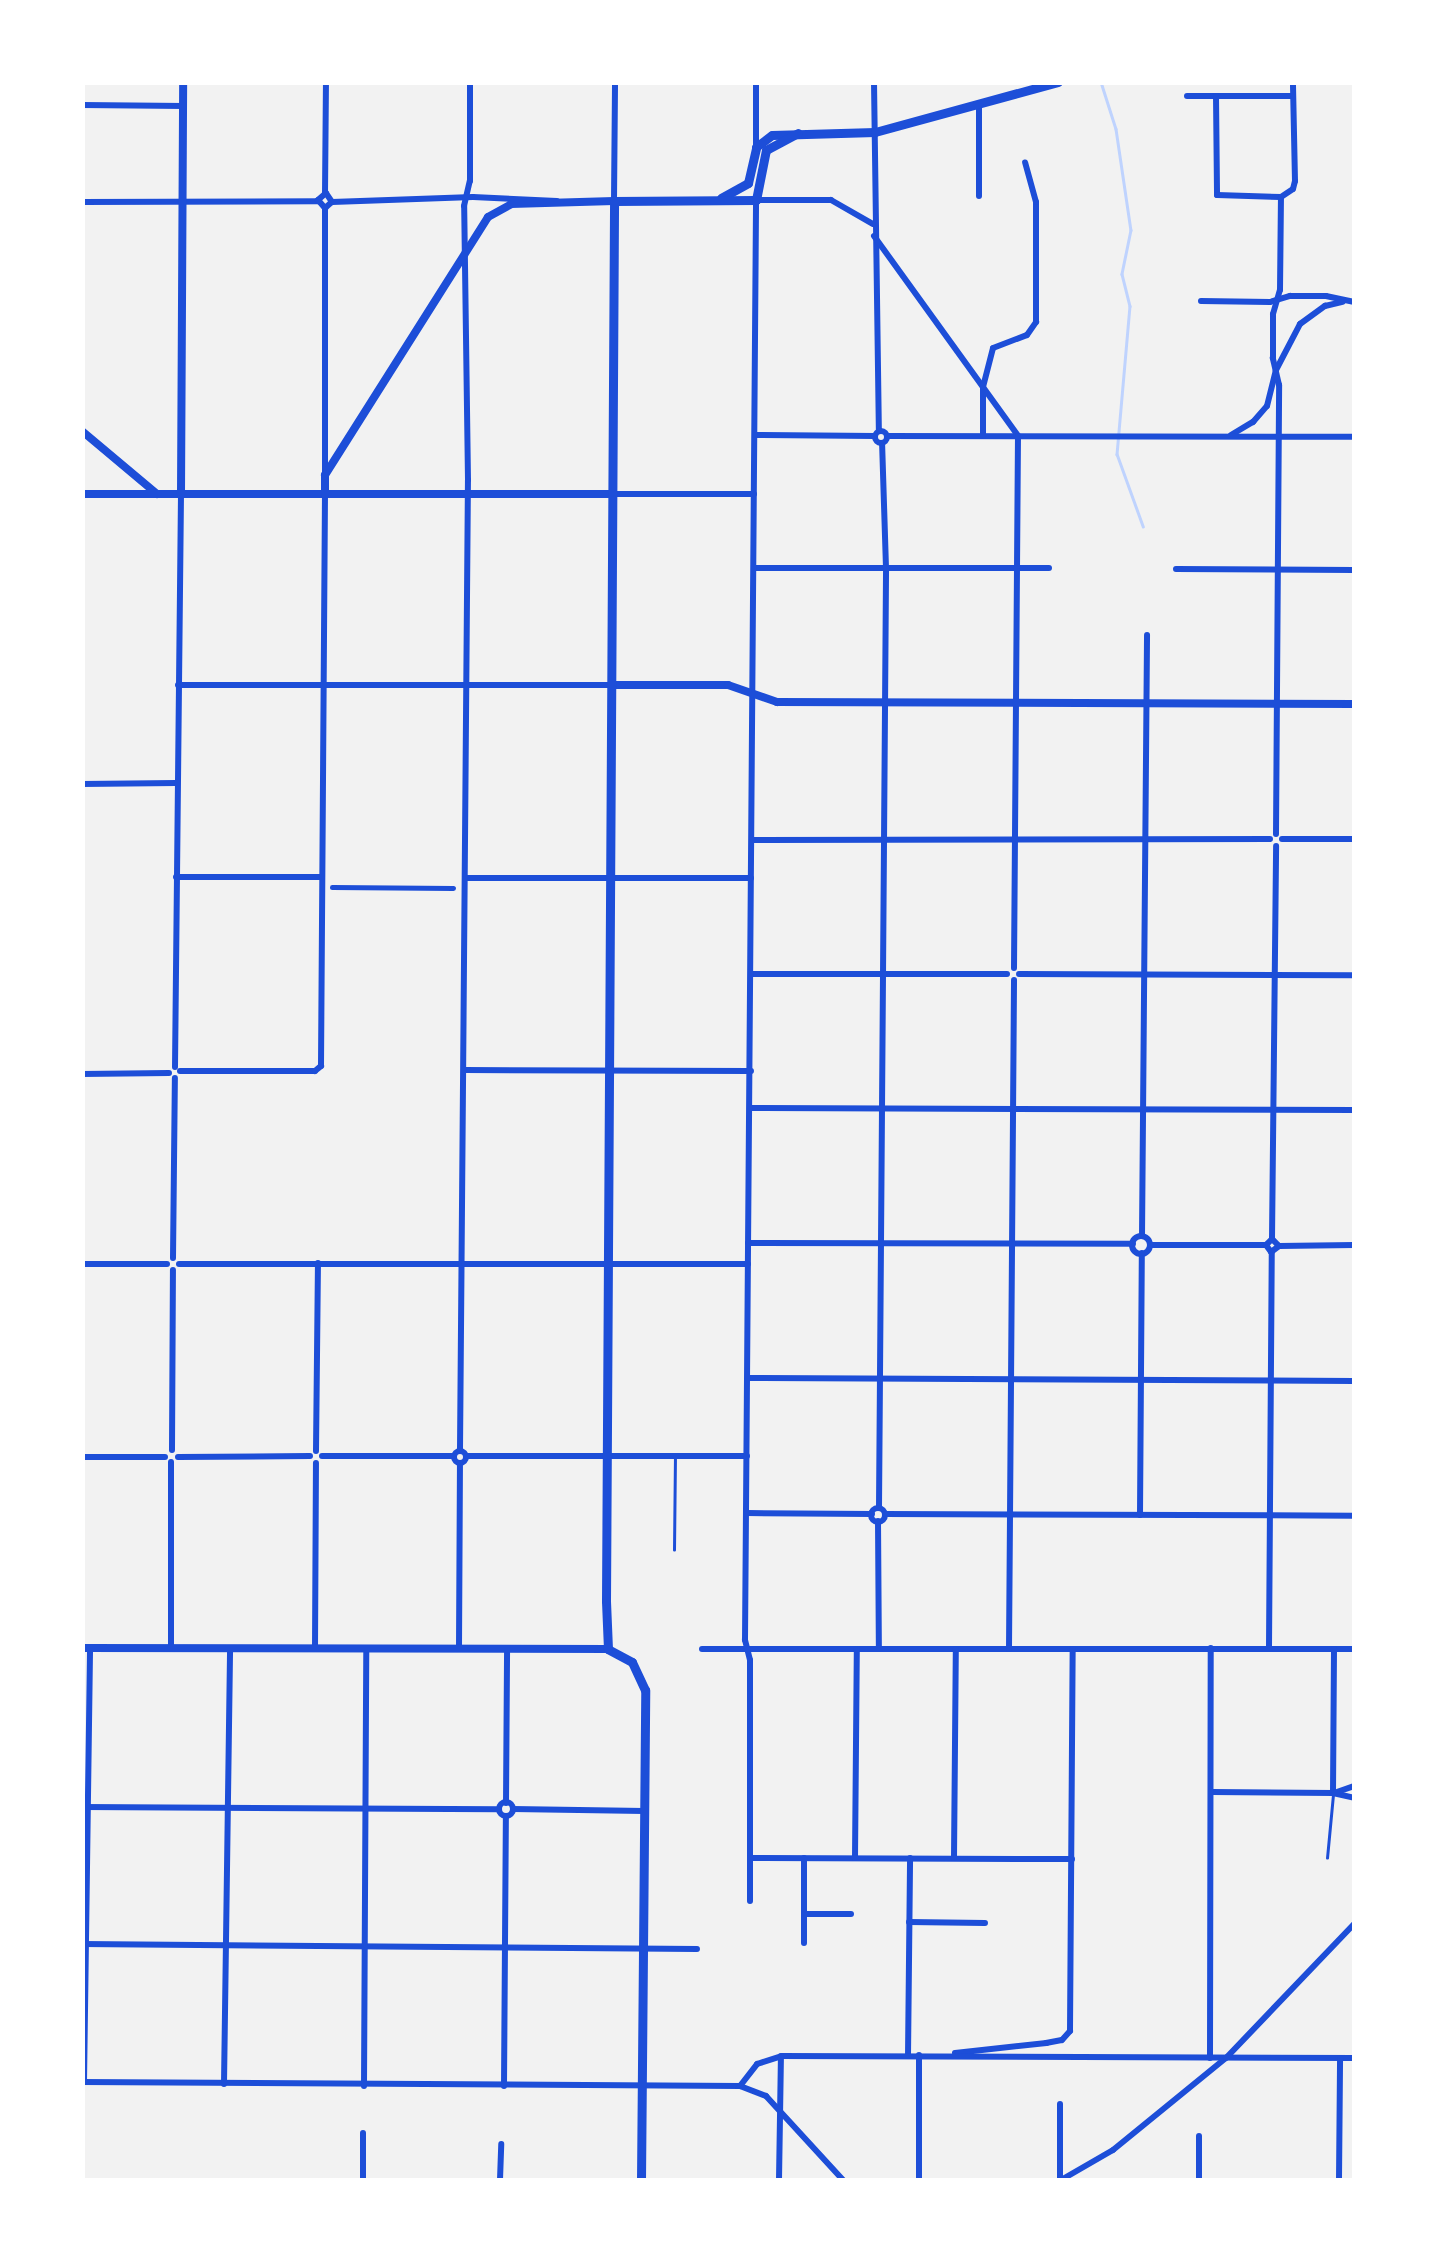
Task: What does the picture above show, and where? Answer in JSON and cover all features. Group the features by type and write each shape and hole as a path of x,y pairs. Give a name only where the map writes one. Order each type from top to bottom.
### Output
{"main road":[{"path":"704,201 743,189 756,147 772,135 875,132 1058,82"},
{"path":"641,2180 643,1680 632,1662 608,1649 605,1457 614,201 756,200 766,150 798,133"}],"street":[{"path":"171,1648 184,82"},
{"path":"326,82 325,194 332,202"},
{"path":"458,1648 470,82"},
{"path":"325,475 468,246 498,209 558,201 614,201 615,82"},
{"path":"756,82 756,147"},
{"path":"874,82 877,433"},
{"path":"1269,1648 1279,570 1279,437 1273,314 1278,300 1281,198 1295,181 1293,82"},
{"path":"1187,96 1293,96"},
{"path":"1216,96 1217,195 1281,198"},
{"path":"979,196 980,104"},
{"path":"82,106 184,106"},
{"path":"983,436 983,387 997,343 1027,335 1036,322 1036,202 1024,162"},
{"path":"82,202 318,201 325,194"},
{"path":"325,208 332,202 541,197 558,201"},
{"path":"750,1901 747,1456 756,200 831,200 873,224"},
{"path":"82,1074 318,1070 325,208 318,201"},
{"path":"873,235 1018,436 1009,1649"},
{"path":"1202,301 1326,296 1342,302"},
{"path":"1225,438 1252,422 1266,406 1276,370 1300,324 1325,306 1354,302"},
{"path":"82,431 156,494"},
{"path":"755,435 877,433 885,439 1354,437"},
{"path":"879,1649 885,439"},
{"path":"82,494 754,494"},
{"path":"754,568 1049,568"},
{"path":"1176,569 1354,570"},
{"path":"1147,635 1142,1236 1150,1245"},
{"path":"178,685 720,684 777,702 1354,704"},
{"path":"82,784 176,783"},
{"path":"752,840 1354,840"},
{"path":"176,877 322,877"},
{"path":"466,878 751,878"},
{"path":"332,887 452,888"},
{"path":"751,974 1354,975"},
{"path":"465,1070 751,1071"},
{"path":"751,1108 1354,1110"},
{"path":"748,1243 1133,1244 1142,1236"},
{"path":"1133,1244 1142,1253 1140,1516"},
{"path":"1142,1253 1150,1245 1354,1246"},
{"path":"314,1648 318,1263"},
{"path":"82,1264 748,1264"},
{"path":"748,1378 1354,1381"},
{"path":"82,1458 747,1456"},
{"path":"748,1514 882,1511 1354,1516"},
{"path":"872,1514 878,1521"},
{"path":"608,1649 86,1648 83,2082 740,2086 766,2096 780,2116 842,2180"},
{"path":"224,2084 224,1808 230,1648"},
{"path":"364,2086 366,1648"},
{"path":"504,2086 509,1806 507,1648"},
{"path":"1210,2058 1212,1648"},
{"path":"702,1649 1354,1649"},
{"path":"855,1858 857,1649"},
{"path":"954,1858 956,1649"},
{"path":"740,2086 757,2064 781,2056 954,2054 1046,2044 1062,2040 1070,2031 1074,1649"},
{"path":"1333,1793 1334,1649"},
{"path":"1333,1793 1354,1786"},
{"path":"1212,1792 1333,1793 1354,1798"},
{"path":"85,1807 509,1806 645,1811"},
{"path":"499,1809 506,1816"},
{"path":"750,1858 1072,1859"},
{"path":"804,1858 804,1943"},
{"path":"908,2056 910,1858"},
{"path":"804,1914 851,1914"},
{"path":"909,1922 985,1923"},
{"path":"1060,2104 1060,2180 1113,2150 1226,2058 1354,1924"},
{"path":"84,1944 697,1949"},
{"path":"954,2054 1354,2058"},
{"path":"779,2180 781,2056"},
{"path":"919,2180 920,2056"},
{"path":"1339,2180 1340,2058"},
{"path":"363,2133 363,2180"},
{"path":"1199,2136 1199,2180"},
{"path":"500,2180 501,2144"}],"lane":[{"path":"674,1550 676,1457"},
{"path":"1326,1858 1333,1793"}],"waterway":[{"path":"1101,82 1116,129 1131,230 1122,274 1130,306 1117,454 1143,526"}]}
